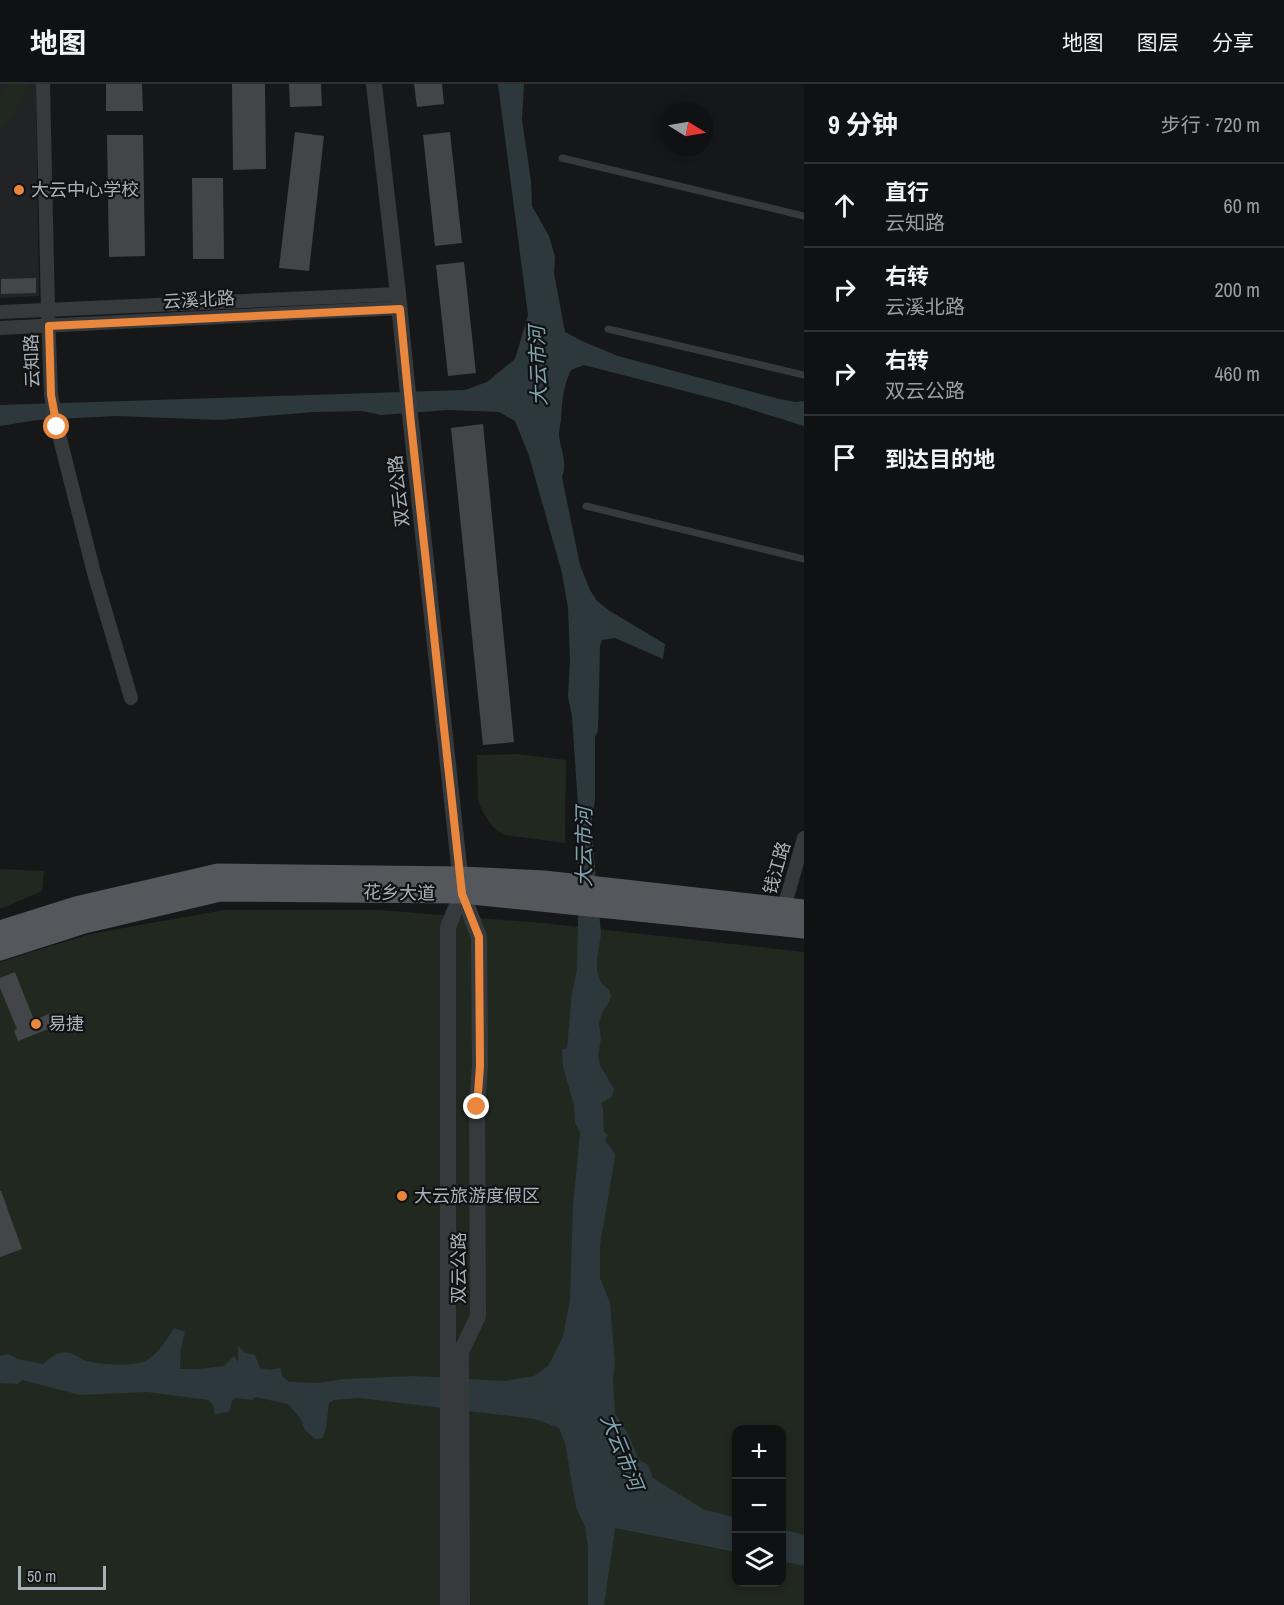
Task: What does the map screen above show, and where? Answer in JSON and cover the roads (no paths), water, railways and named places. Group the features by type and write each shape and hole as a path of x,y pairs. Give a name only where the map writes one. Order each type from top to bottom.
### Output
{"main road":[{"name":"花乡大道","path":"0,931 76,907 218,874 461,885 619,899 794,909"},
{"name":"花乡大道","path":"0,950 84,922 220,891 461,885"},
{"name":"花乡大道","path":"619,899 804,927"}],"street":[{"name":"云知路","path":"44,84 51,395 94,573 131,698"},
{"name":"双云公路","path":"374,84 461,885 479,937 478,1316 461,1352 455,1372"},
{"name":"云溪北路","path":"0,312 399,301"},
{"name":"云溪北路","path":"0,328 399,301"},
{"name":"钱江路","path":"794,909 804,838"},
{"name":"双云公路","path":"448,1605 455,1372 448,927 461,885"},
{"name":"双云公路","path":"455,1423 462,1605"}],"lane":[{"path":"562,158 804,216"},
{"path":"608,328 804,375"},
{"path":"586,506 804,559"}],"water":[{"name":"大云市河","path":"498,84 524,84 522,120 531,181 532,206 549,236 555,257 554,273 565,332 618,356 779,399 804,401 804,426 727,402 584,365 571,370 563,395 559,435 564,461 562,477 580,565 590,590 597,601 610,611 665,644 663,659 615,638 602,640 600,646 598,731 595,737 595,800 591,824 601,934 597,971 601,983 611,995 599,1023 600,1065 614,1089 612,1097 601,1103 604,1132 608,1135 605,1140 615,1154 600,1245 600,1278 610,1303 615,1364 613,1380 615,1413 627,1432 639,1460 648,1465 653,1478 703,1509 732,1517 732,1551 615,1528 604,1605 588,1605 588,1547 585,1527 576,1507 565,1443 559,1428 535,1419 359,1398 334,1400 329,1403 323,1438 315,1439 305,1430 300,1418 288,1404 254,1397 253,1400 236,1398 232,1401 229,1412 215,1414 209,1400 147,1392 80,1395 22,1380 18,1384 0,1383 0,1356 8,1354 18,1359 43,1364 54,1355 66,1352 86,1361 118,1365 135,1364 155,1354 174,1328 185,1332 181,1348 180,1369 224,1366 234,1356 238,1362 238,1346 245,1353 255,1355 260,1368 270,1370 280,1368 282,1376 289,1382 318,1383 344,1379 414,1376 504,1381 534,1376 548,1366 563,1337 570,1300 573,1205 580,1133 575,1122 574,1105 563,1067 562,1050 567,1048 572,993 577,970 579,867 576,855 578,806 572,716 568,697 570,659 568,608 562,573 529,456 515,421 499,412 448,410 381,415 362,411 314,412 220,420 117,416 37,420 0,426 0,405 465,390 487,382 515,359 528,315"},
{"path":"786,1530 804,1535 804,1566 786,1562"}],"place":[{"name":"大云中心学校","path":"19,190"},
{"name":"易捷","path":"36,1024"},
{"name":"大云旅游度假区","path":"402,1196"}]}
